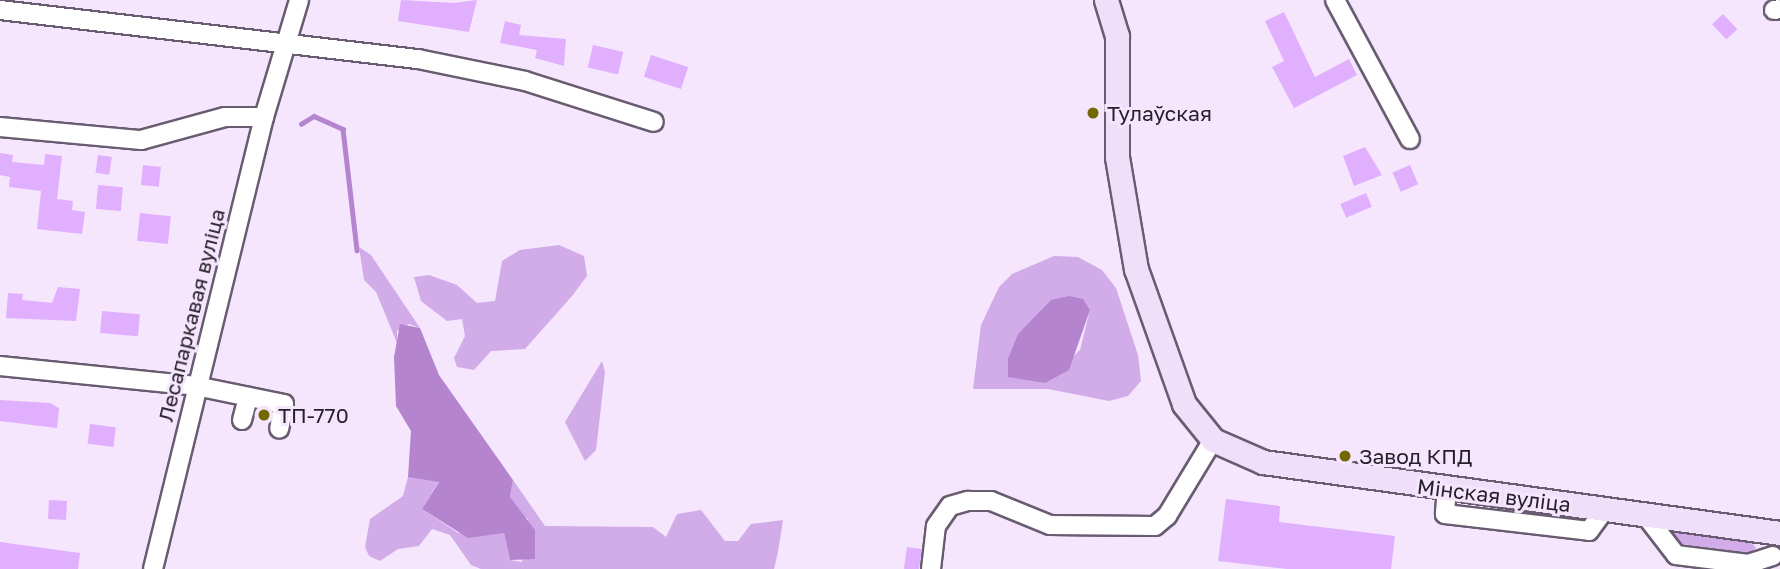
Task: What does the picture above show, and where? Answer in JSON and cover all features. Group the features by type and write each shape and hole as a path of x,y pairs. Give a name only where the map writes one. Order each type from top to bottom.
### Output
{"main road":[{"name":"Мінская вуліца","path":"1106,0 1117,36 1117,157 1136,269 1178,391 1213,440 1263,463 1777,532"}],"street":[{"name":"Лесапаркавая вуліца","path":"153,569 264,117 299,0"},
{"path":"1335,0 1410,139"},
{"path":"0,10 418,58 526,81 654,122"},
{"path":"0,127 141,140 225,117 264,117"},
{"path":"0,366 196,386 284,404 279,429"},
{"path":"242,420 248,397"},
{"path":"931,569 936,526 950,506 968,501 991,501 1050,524 1155,526 1167,516 1213,440"},
{"path":"1646,516 1676,555 1748,564 1772,563 1777,532"}],"shaded area":[{"path":"559,245 584,256 587,276 572,296 525,349 491,351 474,370 457,367 454,358 465,336 462,319 447,321 421,301 414,277 429,275 457,285 477,303 495,301 502,261 520,250"},
{"path":"359,247 371,255 420,328 409,324 397,331 397,343 376,292 364,280"},
{"path":"1054,256 1078,257 1102,270 1116,288 1138,355 1141,381 1128,396 1109,401 1048,389 973,389 981,325 999,287 1012,274","holes":["1090,310 1080,350 1045,383 1028,378"]},
{"path":"1069,296 1083,299 1090,310 1069,370 1045,383 1008,377 1008,359 1018,334 1051,300"},
{"path":"400,324 420,328 439,375 513,480 510,497 535,530 535,559 510,560 504,533 468,538 422,509 439,482 408,477 411,431 396,406 394,357"},
{"path":"602,361 605,372 596,450 585,461 565,422"},
{"path":"418,476 439,481 422,509 458,533 504,533 510,560 522,562 528,519 515,510 510,497 513,480 545,526 653,527 666,537 677,514 701,510 725,541 738,541 751,524 783,520 774,569 481,569 471,565 450,535 432,529 419,546 398,549 380,561 369,556 365,547 370,519 403,496 408,477"},
{"path":"1676,531 1749,540 1756,548 1750,553 1675,543 1670,537"}],"building":[{"path":"401,0 454,3 477,0 469,32 398,21"},
{"path":"1284,12 1315,77 1349,59 1357,75 1294,108 1272,67 1284,61 1265,21"},
{"path":"1723,14 1737,29 1726,40 1712,24"},
{"path":"505,21 521,25 519,35 566,39 564,66 535,58 537,50 500,43"},
{"path":"593,45 623,52 618,74 588,67"},
{"path":"651,55 688,67 681,89 644,77"},
{"path":"1365,147 1382,175 1354,186 1343,156"},
{"path":"0,153 13,155 12,162 44,165 45,154 62,156 57,199 73,201 72,210 85,212 82,234 37,229 41,191 9,187 10,177 0,175"},
{"path":"98,155 112,157 109,175 95,173"},
{"path":"143,165 161,167 159,187 141,185"},
{"path":"1410,165 1418,184 1401,192 1393,172"},
{"path":"98,185 123,187 121,211 96,209"},
{"path":"1366,193 1372,207 1346,218 1340,204"},
{"path":"140,213 171,216 168,244 137,241"},
{"path":"58,287 80,289 76,321 6,318 8,293 23,294 22,300 52,303"},
{"path":"102,311 140,314 138,336 100,333"},
{"path":"0,400 50,403 59,408 57,428 0,421"},
{"path":"90,424 116,427 113,447 88,444"},
{"path":"1226,499 1280,506 1279,522 1395,536 1391,569 1287,569 1218,561"},
{"path":"49,500 67,501 66,520 48,519"},
{"path":"0,542 80,553 78,569 0,569"},
{"path":"907,547 922,549 919,569 904,569"}],"waterway":[{"path":"301,124 314,116 343,129 357,250"}],"place":[{"name":"Тулаўская","path":"1093,113"},
{"name":"ТП-770","path":"264,415"},
{"name":"Завод КПД","path":"1345,456"}]}
